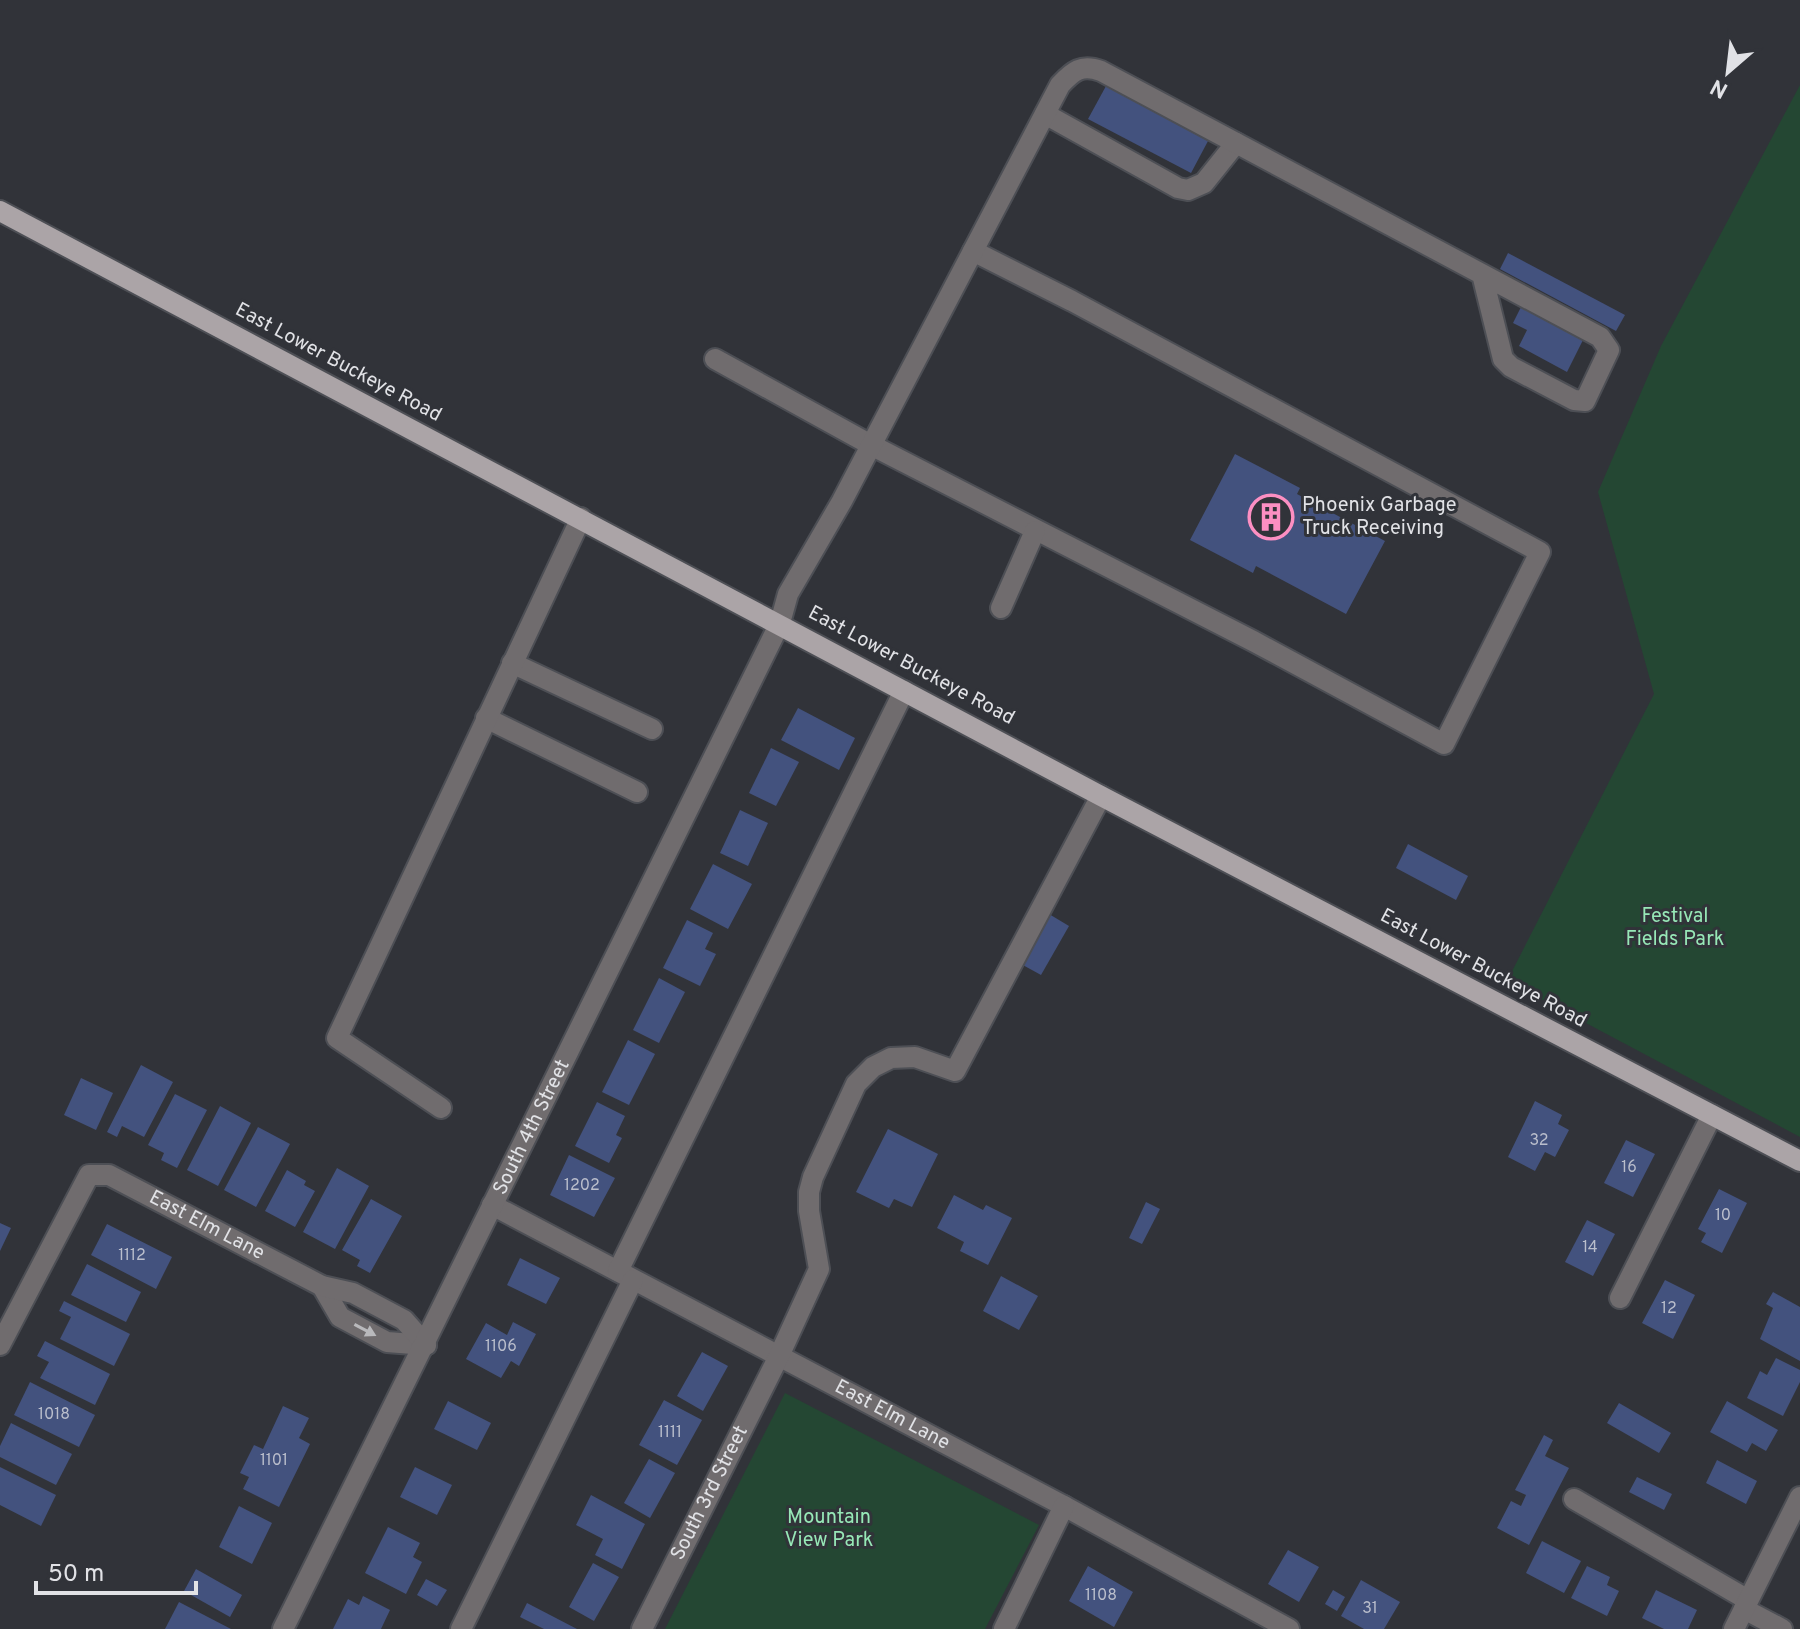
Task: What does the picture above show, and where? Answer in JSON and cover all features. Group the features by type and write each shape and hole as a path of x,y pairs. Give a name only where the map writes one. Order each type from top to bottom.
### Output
{"main road":[{"name":"East Lower Buckeye Road","path":"0,211 1101,796 1800,1161"}],"street":[{"name":"South 4th Street","path":"283,1629 426,1345 780,623 788,594 871,445 1060,85 1074,70 1088,67 1236,143"},
{"path":"1045,114 1178,188 1188,190 1204,183 1236,143 1482,274 1600,337 1609,350 1585,401 1574,400 1511,367 1503,359 1482,274"},
{"path":"715,359 871,445 1253,641 1444,744 1540,552 1086,308 973,251"},
{"path":"441,1108 337,1038 581,518"},
{"path":"1001,608 1035,531"},
{"path":"512,663 652,729"},
{"path":"461,1629 904,691"},
{"path":"486,718 637,792"},
{"name":"South 3rd Street","path":"642,1629 779,1356 819,1269 809,1192 856,1084 873,1067 891,1058 915,1057 955,1071 1101,796"},
{"path":"1620,1298 1712,1115"},
{"name":"East Elm Lane","path":"6,1321 89,1175 109,1175 322,1286 353,1293 404,1320 426,1345"},
{"name":"East Elm Lane","path":"492,1205 1064,1506 1266,1624 1289,1629"},
{"path":"0,1345 6,1321"},
{"path":"1734,1629 1800,1497"},
{"path":"1574,1499 1782,1629"},
{"path":"1004,1629 1064,1506"}],"green space":[{"name":"Festival Fields Park","path":"1800,85 1800,1137 1507,981 1654,694 1598,492 1661,346"},
{"name":"Mountain View Park","path":"785,1393 1039,1525 985,1629 665,1629"}],"building":[{"path":"1106,86 1208,141 1191,173 1088,119"},
{"path":"1508,253 1625,315 1616,331 1500,269"},
{"path":"1521,307 1583,340 1567,372 1519,346 1527,330 1513,323"},
{"name":"Phoenix Garbage Truck Receiving","path":"1235,454 1300,488 1297,494 1385,541 1346,614 1256,566 1253,573 1190,540"},
{"path":"798,708 855,738 839,770 781,740"},
{"path":"771,748 799,762 776,806 749,793"},
{"path":"740,810 768,823 748,866 720,853"},
{"path":"1408,844 1468,876 1456,900 1396,868"},
{"path":"713,864 752,884 728,929 690,909"},
{"path":"1049,914 1069,926 1041,975 1021,964"},
{"path":"687,920 713,933 705,949 716,954 700,986 663,968"},
{"path":"659,978 685,992 659,1043 633,1030"},
{"path":"628,1040 655,1054 629,1105 602,1092"},
{"path":"141,1065 173,1082 144,1137 122,1126 117,1137 107,1132"},
{"path":"81,1078 113,1093 96,1130 64,1115"},
{"path":"175,1094 207,1110 177,1168 161,1160 164,1153 148,1145"},
{"path":"1535,1101 1562,1115 1558,1124 1569,1130 1555,1157 1545,1152 1535,1171 1508,1157"},
{"path":"597,1102 625,1116 616,1135 622,1138 609,1163 575,1146"},
{"path":"220,1106 251,1123 218,1186 187,1170"},
{"path":"258,1127 290,1144 256,1207 224,1190"},
{"path":"888,1129 938,1154 912,1207 894,1199 889,1208 856,1192"},
{"path":"1626,1140 1655,1154 1633,1197 1604,1183"},
{"path":"569,1155 615,1178 594,1217 550,1195"},
{"path":"337,1168 369,1186 335,1249 303,1232"},
{"path":"287,1170 306,1181 304,1185 315,1191 295,1227 265,1211"},
{"path":"1719,1189 1747,1203 1722,1253 1701,1242 1706,1233 1698,1229"},
{"path":"954,1195 983,1210 986,1205 1012,1218 988,1265 960,1251 964,1242 937,1228"},
{"path":"371,1199 402,1216 370,1273 357,1266 360,1260 342,1250"},
{"path":"1146,1202 1160,1209 1142,1244 1129,1238"},
{"path":"1587,1220 1615,1234 1593,1276 1565,1262"},
{"path":"0,1223 11,1228 0,1251"},
{"path":"107,1224 172,1257 156,1289 91,1255"},
{"path":"520,1258 560,1278 546,1304 507,1285"},
{"path":"87,1264 141,1292 126,1322 71,1295"},
{"path":"1001,1276 1038,1296 1019,1330 983,1311"},
{"path":"1665,1280 1695,1295 1673,1339 1642,1323"},
{"path":"1773,1292 1800,1307 1800,1361 1760,1339 1773,1308 1766,1304"},
{"path":"64,1301 130,1334 114,1366 60,1339 71,1317 59,1311"},
{"path":"513,1322 536,1334 519,1366 511,1361 501,1378 466,1359 486,1323 507,1335"},
{"path":"45,1341 110,1374 95,1405 40,1378 49,1362 37,1356"},
{"path":"702,1352 728,1366 703,1411 677,1396"},
{"path":"1776,1358 1800,1370 1800,1382 1783,1416 1747,1398 1760,1371 1767,1375"},
{"path":"30,1382 95,1415 79,1447 14,1415"},
{"path":"664,1400 702,1420 677,1465 639,1445"},
{"path":"448,1401 491,1423 477,1450 434,1429"},
{"path":"1727,1401 1778,1430 1766,1451 1752,1443 1747,1452 1710,1432"},
{"path":"1619,1403 1671,1433 1659,1453 1607,1423"},
{"path":"283,1406 309,1418 299,1438 310,1444 279,1507 243,1489 249,1477 240,1473 254,1445 263,1449"},
{"path":"11,1423 72,1454 56,1485 0,1457 0,1446"},
{"path":"1544,1435 1553,1440 1545,1456 1569,1468 1529,1545 1497,1528 1511,1501 1521,1506 1526,1495 1515,1490"},
{"path":"649,1459 675,1473 650,1518 624,1503"},
{"path":"1717,1460 1757,1481 1746,1504 1706,1483"},
{"path":"0,1467 56,1495 41,1526 0,1505"},
{"path":"415,1467 452,1485 437,1515 400,1497"},
{"path":"1637,1477 1672,1494 1664,1510 1629,1492"},
{"path":"591,1495 645,1524 622,1569 595,1555 603,1539 576,1525"},
{"path":"239,1506 272,1523 252,1564 219,1547"},
{"path":"388,1527 420,1543 413,1557 422,1562 406,1594 365,1573"},
{"path":"1542,1541 1581,1561 1564,1593 1526,1573"},
{"path":"1288,1550 1319,1567 1299,1602 1268,1584"},
{"path":"593,1563 619,1577 594,1621 569,1607"},
{"path":"1088,1566 1133,1592 1114,1627 1069,1601"},
{"path":"1587,1566 1610,1577 1607,1585 1619,1591 1607,1616 1571,1598"},
{"path":"196,1569 242,1595 230,1617 184,1591"},
{"path":"426,1579 447,1590 437,1606 417,1595"},
{"path":"1361,1580 1400,1602 1384,1629 1364,1629 1341,1616"},
{"path":"1333,1590 1345,1597 1337,1611 1325,1604"},
{"path":"1656,1590 1697,1610 1688,1629 1664,1629 1642,1618"},
{"path":"363,1596 390,1610 381,1629 333,1629 348,1599 359,1605"},
{"path":"179,1602 231,1629 165,1629"},
{"path":"527,1603 577,1629 544,1629 520,1617"}],"place":[{"name":"Phoenix Garbage Truck Receiving","path":"1271,517"}]}
